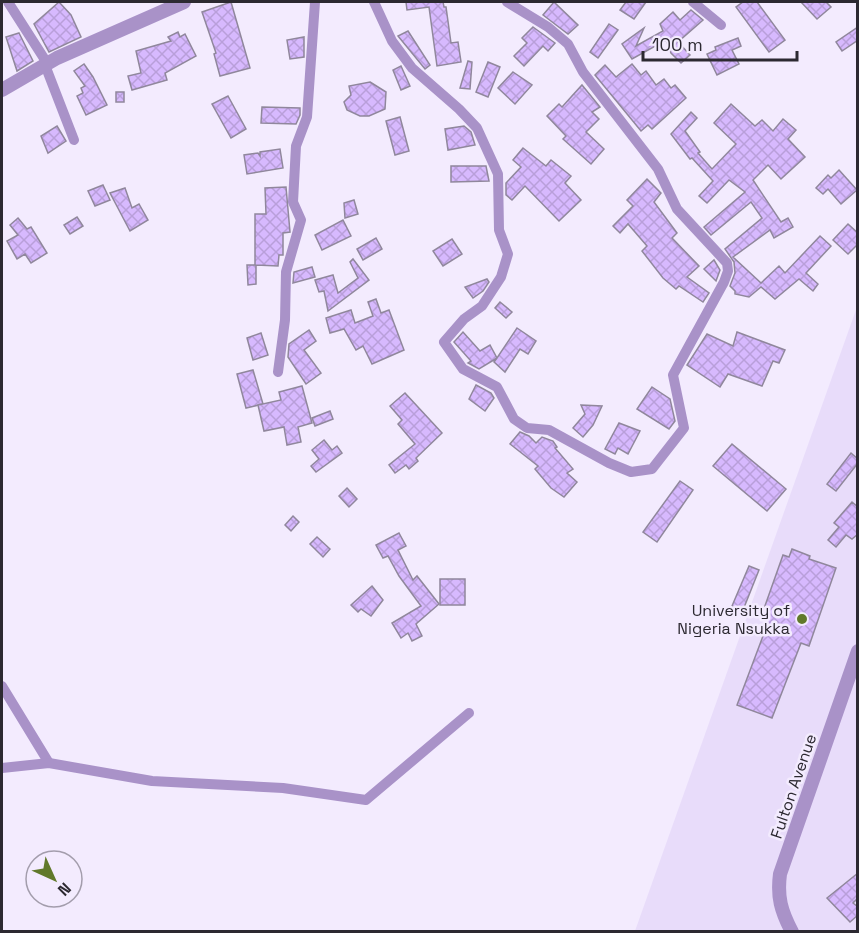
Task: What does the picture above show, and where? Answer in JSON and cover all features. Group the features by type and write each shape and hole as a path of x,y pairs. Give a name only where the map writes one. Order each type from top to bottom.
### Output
{"street":[{"path":"8,2 47,63 45,65 74,140"},
{"path":"2,90 47,63 184,2"},
{"path":"278,372 285,320 286,272 301,220 293,202 296,146 307,117 315,2"},
{"path":"374,2 392,41 412,68 459,109 477,129 498,174 499,230 508,254 501,277 482,306 464,319 444,342 463,369 497,387 514,419 527,428 549,430 609,464 631,472 652,469 684,428 673,375 724,282 728,271 727,263 676,209 658,169 583,72 568,44 548,27 507,2"},
{"path":"693,2 722,25"},
{"name":"Fulton Avenue","path":"792,932 781,911 778,890 780,874 858,651"},
{"path":"2,686 49,763"},
{"path":"2,768 49,763 152,780 283,788 366,800 469,713"}],"shaded area":[{"name":"University of Nigeria Nsukka","path":"857,307 857,931 635,931"}],"building":[{"path":"59,2 71,15 81,37 49,52 34,24"},
{"path":"231,2 250,68 220,76 214,54 216,53 202,12"},
{"path":"406,2 443,2 446,7 451,43 458,42 461,62 437,66 429,7 407,10"},
{"path":"554,2 578,25 568,34 543,15"},
{"path":"626,2 646,2 634,19 620,10"},
{"path":"743,2 757,2 785,40 769,52 736,7"},
{"path":"801,2 826,2 831,7 817,19"},
{"path":"691,10 703,20 678,42 690,55 681,63 671,53 666,40 632,59 622,44 644,28 636,46 663,31 660,24 673,12 680,20"},
{"path":"609,24 618,30 598,58 590,52"},
{"path":"533,27 555,43 548,51 543,46 524,66 514,56 527,43 522,38"},
{"path":"858,27 858,40 842,51 836,42"},
{"path":"408,31 430,65 425,69 398,36"},
{"path":"178,32 180,37 185,34 196,56 165,73 167,80 132,90 128,76 141,73 136,51 171,41 168,37"},
{"path":"19,33 33,61 17,71 6,37"},
{"path":"304,37 304,57 290,59 287,40"},
{"path":"738,38 741,46 732,50 739,64 717,75 707,54 716,50 715,47"},
{"path":"468,61 472,62 470,89 460,88"},
{"path":"488,62 500,67 488,97 476,92"},
{"path":"84,64 107,105 86,115 77,96 83,93 81,88 85,86 74,71"},
{"path":"632,64 641,75 646,71 656,85 664,79 671,88 675,85 686,98 652,129 648,125 641,131 595,75 605,65 616,77"},
{"path":"401,66 410,86 401,90 393,70"},
{"path":"513,72 532,85 515,104 498,88"},
{"path":"370,82 386,92 385,109 369,116 360,116 347,110 344,102 351,95 349,86"},
{"path":"582,85 600,107 592,112 599,119 586,132 604,149 591,164 563,139 566,136 547,116 559,104 562,107"},
{"path":"116,92 124,92 124,102 116,102"},
{"path":"228,96 246,129 231,138 212,104"},
{"path":"731,104 755,126 762,120 773,131 783,119 796,130 788,139 805,157 781,179 768,165 753,180 781,222 788,218 793,227 774,238 770,230 733,257 761,283 779,266 785,273 820,236 831,246 806,273 818,284 813,291 799,279 775,299 761,287 749,297 735,294 730,286 735,273 734,262 725,249 762,218 751,202 711,235 704,227 745,192 729,180 707,203 699,196 713,181 692,158 690,159 671,134 691,112 697,118 685,131 700,152 698,153 712,169 736,144 714,123"},
{"path":"262,107 300,108 300,115 296,124 261,123"},
{"path":"400,117 409,151 395,155 386,121"},
{"path":"57,126 66,141 48,153 41,136"},
{"path":"464,126 471,132 475,145 448,150 445,129"},
{"path":"523,148 546,166 551,160 571,176 565,183 581,200 559,221 525,186 512,200 506,195 506,183 521,167 513,160"},
{"path":"280,149 283,168 247,174 244,155 258,153 260,156 260,152"},
{"path":"451,166 486,166 489,181 451,182"},
{"path":"839,170 857,190 841,204 828,189 823,194 816,188 828,175 831,178"},
{"path":"647,179 661,193 654,202 677,233 672,238 699,266 687,277 709,293 703,302 679,286 676,289 663,278 642,251 647,246 628,224 620,233 613,226 633,206 627,200"},
{"path":"103,185 110,200 95,206 88,191"},
{"path":"286,187 290,232 283,233 283,255 279,255 278,266 256,265 256,284 248,285 247,265 255,265 255,214 266,214 265,188"},
{"path":"125,188 132,208 139,204 148,220 130,231 110,193"},
{"path":"354,200 358,214 345,218 344,203"},
{"path":"77,217 83,226 70,234 64,225"},
{"path":"18,218 27,229 31,227 47,253 31,263 25,254 17,259 7,241 18,235 10,225"},
{"path":"343,220 351,236 322,250 315,235"},
{"path":"848,224 858,233 858,244 848,254 833,240"},
{"path":"376,238 382,249 363,260 357,249"},
{"path":"452,239 462,254 443,266 433,251"},
{"path":"353,259 369,280 328,311 324,291 319,292 315,280 333,275 338,293 358,278 350,262"},
{"path":"714,260 720,270 716,281 704,269"},
{"path":"312,267 315,277 293,283 294,272"},
{"path":"487,279 489,282 483,291 473,298 465,287"},
{"path":"376,299 381,313 389,310 404,350 372,364 363,346 356,350 344,329 330,333 326,318 351,310 355,323 373,316 368,302"},
{"path":"500,302 512,312 506,318 495,308"},
{"path":"517,328 536,341 528,354 520,349 505,372 494,362"},
{"path":"309,330 316,341 304,350 321,373 306,384 288,357 289,344"},
{"path":"463,332 480,351 490,345 497,358 479,369 468,363 471,361 454,342"},
{"path":"737,332 785,350 779,363 773,361 762,386 728,374 720,387 687,365 707,334 733,346"},
{"path":"261,333 268,355 253,360 247,338"},
{"path":"253,370 263,404 246,408 237,374"},
{"path":"476,385 491,393 494,398 485,411 469,399"},
{"path":"302,386 312,423 298,427 301,442 287,445 284,427 264,431 258,405 281,400 279,392"},
{"path":"652,387 670,399 675,421 669,429 637,409"},
{"path":"405,393 442,433 416,458 418,461 409,469 406,465 395,473 389,465 415,444 398,424 402,420 390,406"},
{"path":"581,405 602,406 593,425 583,437 573,428 585,414"},
{"path":"330,411 333,419 315,426 312,418"},
{"path":"619,423 640,431 628,454 618,448 615,454 605,449"},
{"path":"520,432 529,436 536,443 542,437 553,441 557,447 555,448 573,469 567,473 577,482 564,497 551,488 535,469 538,466 510,444"},
{"path":"324,440 332,450 337,446 342,453 316,472 311,466 319,459 312,450"},
{"path":"732,444 786,489 767,511 713,466"},
{"path":"851,453 858,459 858,463 836,491 827,484"},
{"path":"680,481 693,490 657,542 643,532"},
{"path":"347,488 357,499 349,507 339,496"},
{"path":"852,502 858,507 858,534 852,539 846,535 836,547 828,540 839,527 834,523"},
{"path":"293,516 299,522 291,531 285,525"},
{"path":"399,533 406,546 398,550 413,580 417,576 439,604 416,624 422,636 412,641 408,633 401,638 392,623 421,606 399,576 388,556 383,558 376,545"},
{"path":"317,537 330,549 323,557 310,544"},
{"path":"792,549 810,556 809,559 836,568 809,646 801,643 772,718 737,705 766,628 763,626 766,618 761,617 783,555 789,557"},
{"path":"749,566 759,570 743,610 732,606"},
{"path":"440,579 465,579 465,605 440,605"},
{"path":"372,586 383,600 371,616 361,609 358,612 351,605"},
{"path":"858,873 858,898 853,903 858,907 858,915 850,922 827,898"}],"place":[{"name":"University of Nigeria Nsukka","path":"802,619"}]}
